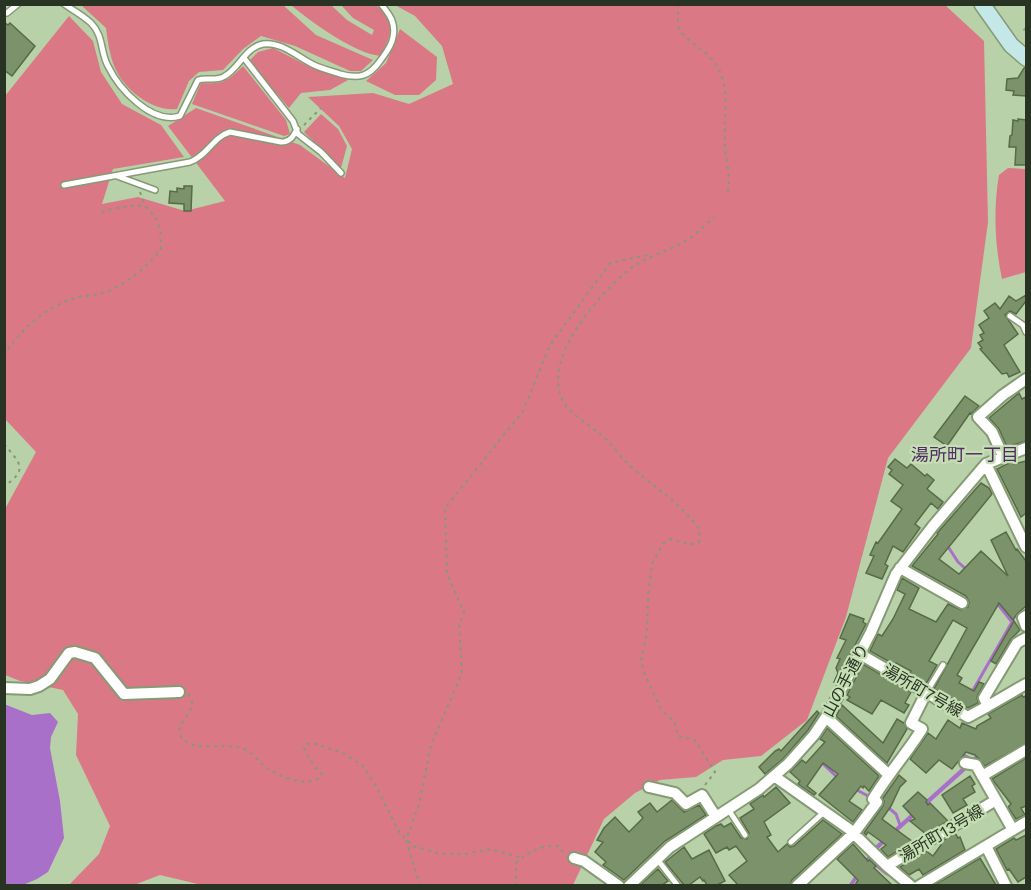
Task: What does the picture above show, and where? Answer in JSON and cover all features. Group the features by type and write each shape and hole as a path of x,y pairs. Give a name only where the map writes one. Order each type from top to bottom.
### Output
{"street":[{"path":"982,4 1008,42 1026,58"},
{"path":"1003,456 992,432 978,417 1026,379"},
{"name":"山の手通り","path":"629,885 670,847 759,789 814,735 860,654 900,568 986,464 1026,448"},
{"path":"986,464 1026,547"},
{"path":"900,568 962,603"},
{"path":"1026,616 1023,618 1026,626"},
{"path":"1026,638 1017,643 984,698 987,706 1026,684"},
{"path":"4,688 39,686 50,679 69,653 75,652 95,658 124,694 180,692"},
{"name":"湯所町7号線","path":"860,654 968,717 987,706"},
{"path":"797,885 854,833 877,802 873,799 888,774 905,755 922,729 911,723 926,693"},
{"path":"826,717 888,774"},
{"path":"982,776 1026,750"},
{"path":"971,764 982,776 1013,830"},
{"path":"774,776 854,833 887,866 912,885"},
{"path":"649,787 670,791 686,804 702,795 716,817"},
{"name":"湯所町13号線","path":"887,866 996,800"},
{"path":"919,885 1026,822"},
{"path":"986,846 1006,885"},
{"path":"574,858 584,861 619,885"}],"lane":[{"path":"7,13 18,4"},
{"path":"64,4 92,24 101,38 107,66 126,91 151,113 166,118 180,116 198,80 219,79 226,76 252,48 263,44 273,44 315,66 356,78 366,76 375,68 392,42 394,30 391,16 381,4"},
{"path":"243,58 293,121 297,130 341,173"},
{"path":"64,185 190,162 198,159 222,135 230,132 287,142 297,130"},
{"path":"116,175 155,190"},
{"path":"1010,316 1023,325 1026,332"},
{"path":"926,693 943,665"},
{"path":"728,809 745,835"},
{"path":"791,842 824,812"},
{"path":"657,859 678,885"}],"path":[{"path":"678,4 678,25 681,32 717,65 721,74 724,90 725,148 730,177 727,194"},
{"path":"1026,28 1024,30 1026,33"},
{"path":"297,130 321,108"},
{"path":"4,356 11,345 42,315 77,297 105,292 122,284 139,273 161,249 161,229 154,214 146,206 123,206 98,213"},
{"path":"702,795 699,791 715,772 695,740 678,736 675,723 661,709 641,661 647,632 651,571 656,553 663,544 671,539 686,544 699,542 700,530 678,503 629,465 600,434 569,408 563,400 558,377 565,347 589,312 627,271 644,259 690,238 714,218"},
{"path":"420,885 406,840 419,804 431,745 462,673 459,624 464,612 447,574 445,508 523,411 550,345 610,263 659,252"},
{"path":"4,444 21,465 20,472 4,486"},
{"path":"180,692 188,694 193,705 180,726 182,738 186,742 204,746 244,748 267,768 296,781 317,780 322,775 304,748 307,744 315,744 353,758 368,771 395,826 406,840 422,850 441,854 465,854 491,849 522,858"},
{"path":"516,885 514,866 522,858 539,848 559,846 562,851 574,858"}],"shaded area":[{"path":"325,4 332,6 347,20 372,35 374,30 353,18 341,5 375,5 383,10 391,28 380,56 346,43 321,28 291,5"},
{"path":"81,5 283,5 316,35 373,60 361,71 350,71 295,46 261,36 243,49 223,70 199,72 189,81 177,109 169,109 143,100 123,81 113,63 106,28"},
{"path":"395,5 945,5 984,41 988,222 971,348 888,458 846,617 807,720 761,756 723,760 696,777 660,780 635,793 604,819 573,885 206,886 160,875 134,885 69,885 99,854 110,826 76,755 78,714 63,690 20,681 5,675 5,509 36,452 5,419 5,96 69,16 93,41 101,72 122,104 161,125 184,157 113,169 102,204 138,197 185,211 225,201 168,126 196,108 300,145 345,178 352,149 339,126 308,97 373,93 409,104 453,84 442,46 415,16"},
{"path":"400,29 437,57 436,80 419,95 395,95 366,81 386,63"},
{"path":"273,48 310,67 348,80 330,90 301,93 289,108 249,61 258,52"},
{"path":"243,66 286,120 290,134 284,136 192,104 201,83 224,81"},
{"path":"321,114 338,129 347,146 341,168 304,132"},
{"path":"1008,168 1026,169 1026,272 1002,279 996,241 995,214 999,175"},
{"path":"4,704 32,715 50,713 58,722 51,737 50,748 64,838 48,872 23,885 5,885"},
{"path":"1026,710 1026,716 876,851 853,885 848,886 873,848"}],"building":[{"path":"4,22 8,25 10,23 35,46 12,76 4,70"},
{"path":"1026,67 1026,96 1013,95 1014,91 1006,90 1007,79 1018,78"},
{"path":"1018,119 1026,120 1026,165 1015,165 1016,147 1009,147 1013,120 1018,121"},
{"path":"184,186 192,186 191,211 184,211 184,204 169,203 170,191 177,192 177,188 184,189"},
{"path":"1026,295 1026,301 1016,314 1010,311 1005,315 1018,334 1004,345 1020,372 1009,377 1007,373 1002,374 980,349 982,348 978,343 983,340 980,335 984,333 979,325 989,318 984,311 995,303 1000,309 1009,296 1016,301"},
{"path":"1019,393 1022,399 1026,397 1026,441 1007,447 999,429 989,418"},
{"path":"965,396 979,406 970,413 947,446 934,437"},
{"path":"895,459 907,468 911,464 925,476 927,474 934,480 927,489 943,502 938,509 931,503 915,524 920,528 903,552 893,546 885,564 888,566 882,579 866,573 874,556 870,555 876,542 878,543 902,509 891,501 903,485 889,474 892,470 888,467"},
{"path":"1013,461 1014,464 1026,461 1026,513 1021,517 997,469"},
{"path":"981,483 989,488 992,494 939,559 959,574 981,551 1008,576 991,540 1006,532 1016,550 1026,561 1026,606 1013,620 999,603 957,675 962,678 959,683 974,691 979,682 984,684 977,697 978,703 968,708 934,689 967,628 953,620 929,661 937,665 926,684 909,674 911,671 870,651 878,634 882,636 893,619 905,594 897,590 902,578 919,588 909,609 936,622 948,604 961,610 968,607 969,602 966,596 912,566 937,533"},
{"path":"850,614 864,619 863,622 866,624 834,682 840,659 837,658 846,640 840,638"},
{"path":"1014,621 1020,630 1011,639 996,664 991,661"},
{"path":"863,664 911,692 905,703 909,705 904,713 881,700 872,714 847,700 850,697 847,695"},
{"path":"1022,695 1026,696 1026,743 985,766 975,755 966,752 952,769 939,760 926,773 910,759 928,733 936,739 948,720 960,728 962,723 976,729 977,726 991,718 988,714"},
{"path":"842,705 883,743 897,719 904,723 907,729 887,763 836,716"},
{"path":"817,711 819,713 808,730 783,759 765,774 759,767 775,751 779,749 781,751"},
{"path":"827,728 879,776 869,791 861,786 849,801 862,810 853,822 819,795 838,774 823,763 807,786 816,793 814,795 798,784 800,781 790,772 802,760 806,763 825,742 820,739"},
{"path":"1026,758 1026,806 1021,808 1025,815 1016,819 1008,807 1011,804 992,779"},
{"path":"899,775 906,781 900,787 882,819 913,842 888,857 881,849 886,845 868,832 866,835 864,833 883,806 883,798"},
{"path":"970,776 975,784 972,786 975,792 963,799 967,805 953,813 942,795"},
{"path":"776,787 790,803 764,822 771,835 767,837 778,852 787,844 790,847 794,846 823,820 842,834 792,880 790,885 738,885 729,875 747,861 736,846 729,850 727,847 716,853 704,834 716,826 721,824 724,827 731,823 741,838 747,839 749,833 740,818 754,809 750,804 763,795 764,797"},
{"path":"918,792 927,800 928,805 930,803 948,821 926,834 910,821 915,819 903,806"},
{"path":"672,800 684,812 699,805 706,815 665,841 624,880 603,865 606,862 595,852 603,842 597,840 604,828 615,817 629,832 643,818 638,812 650,803 657,812"},
{"path":"955,833 958,838 960,837 965,850 923,875 919,869 909,875 900,867 926,851 933,856 941,845 939,843"},
{"path":"1026,835 1026,877 1018,882 1009,869 1007,870 996,849 1014,838 1016,840"},
{"path":"853,844 892,885 855,885 858,880 837,859"},
{"path":"684,847 692,859 709,850 725,881 717,885 707,885 700,877 689,885 684,885 665,862"},
{"path":"979,859 996,885 934,885"},
{"path":"658,869 668,881 662,885 640,885"}],"waterway":[{"path":"947,545 958,562 967,570"},
{"path":"972,692 1012,622 996,602"},
{"path":"962,754 973,760"},
{"path":"820,761 839,779"},
{"path":"855,789 870,797"},
{"path":"879,800 896,814 900,825"},
{"path":"872,862 890,874"}],"district":[{"name":"湯所町一丁目","path":"965,455"}]}
